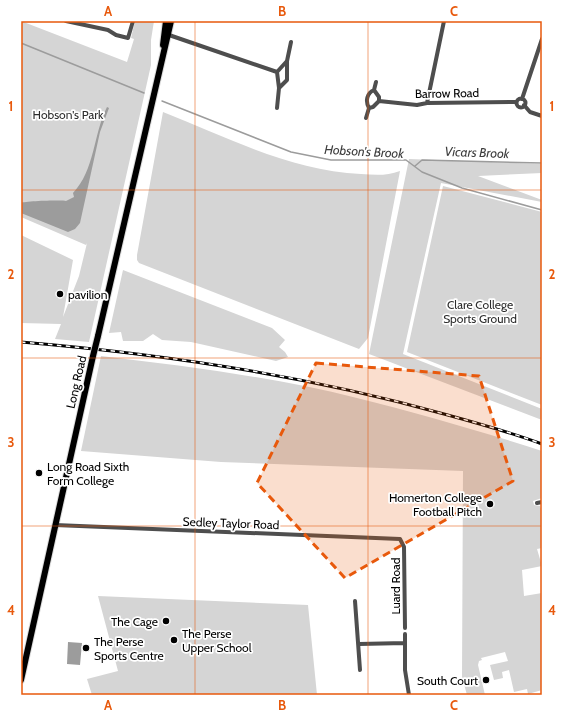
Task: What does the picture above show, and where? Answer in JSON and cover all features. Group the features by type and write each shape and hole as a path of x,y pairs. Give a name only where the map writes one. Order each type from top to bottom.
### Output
{"main road":[{"name":"Long Road","path":"156,90 166,21"},
{"name":"Long Road","path":"21,680 93,356 169,35 171,21"}],"street":[{"path":"66,21 108,30 116,35 128,38 133,21"},
{"path":"427,103 444,21"},
{"path":"169,35 277,72"},
{"path":"524,106 520,107 516,102 522,99 542,39"},
{"path":"279,88 287,80 286,61 291,42"},
{"path":"277,108 279,88 277,72 286,61"},
{"path":"366,118 369,108 367,104 368,96 370,92 374,90 376,82"},
{"path":"369,108 379,101 379,98 374,90"},
{"path":"522,99 525,103 524,106 530,112 542,116"},
{"name":"Barrow Road","path":"379,101 417,105 427,103 516,102"},
{"path":"537,503 542,502"},
{"name":"Sedley Taylor Road","path":"55,525 397,538 402,540 404,544"},
{"name":"Luard Road","path":"404,544 405,628"},
{"path":"355,601 360,670"},
{"path":"405,634 405,670 409,695"},
{"path":"359,644 405,643"}],"highlighted area":[{"path":"316,363 479,376 513,481 345,578 257,483"}],"green space":[{"name":"Hobson's Park","path":"21,21 127,62 134,39 131,38 135,21 154,21 151,40 151,65 89,342 55,339 61,324 21,323 21,235 73,260 63,317 79,276 87,243 86,245 21,217"},
{"path":"163,112 235,142 309,166 335,171 371,175 395,173 400,171 368,338 359,349 139,263 137,260 137,255"},
{"path":"409,159 542,164 542,173 478,176 542,200 542,202 441,183 403,354 542,409 542,420 369,354"},
{"name":"Clare College Sports Ground","path":"443,186 542,212 542,405 407,352"},
{"path":"123,270 272,328 285,340 279,347 288,357 276,361 191,342 162,340 153,334 143,341 123,341 121,332 109,333"},
{"path":"101,356 229,373 294,384 381,404 542,451 542,498 533,501 534,505 540,506 542,512 542,548 537,549 542,566 522,570 524,596 542,593 542,690 528,694 527,689 514,692 509,670 502,672 503,678 494,680 490,665 508,661 505,652 481,658 482,660 479,661 478,665 485,695 467,695 462,677 463,471 221,462 81,451"},
{"name":"The Perse Upper School","path":"98,596 308,605 317,695 92,695 87,679 118,671"}],"shaded area":[{"path":"107,107 109,108 100,132 80,223 75,229 68,232 21,213 21,203 66,201 74,197 73,193 86,174 102,118"},
{"path":"68,642 82,643 80,665 67,664"}],"waterway":[{"name":"Hobson's Brook","path":"21,43 144,93"},
{"name":"Hobson's Brook","path":"162,101 291,152 331,160 406,160 422,172 462,188 542,210"},
{"name":"Vicars Brook","path":"415,166 422,160 542,163"}],"railway":[{"path":"21,342 128,353 287,377 392,400 481,424 542,444"}],"place":[{"name":"pavilion","path":"60,294"},
{"name":"Long Road Sixth Form College","path":"39,473"},
{"name":"Homerton College Football Pitch","path":"490,504"},
{"name":"The Cage","path":"166,621"},
{"name":"The Perse Upper School","path":"174,640"},
{"name":"The Perse Sports Centre","path":"86,648"},
{"name":"South Court","path":"486,680"}]}
